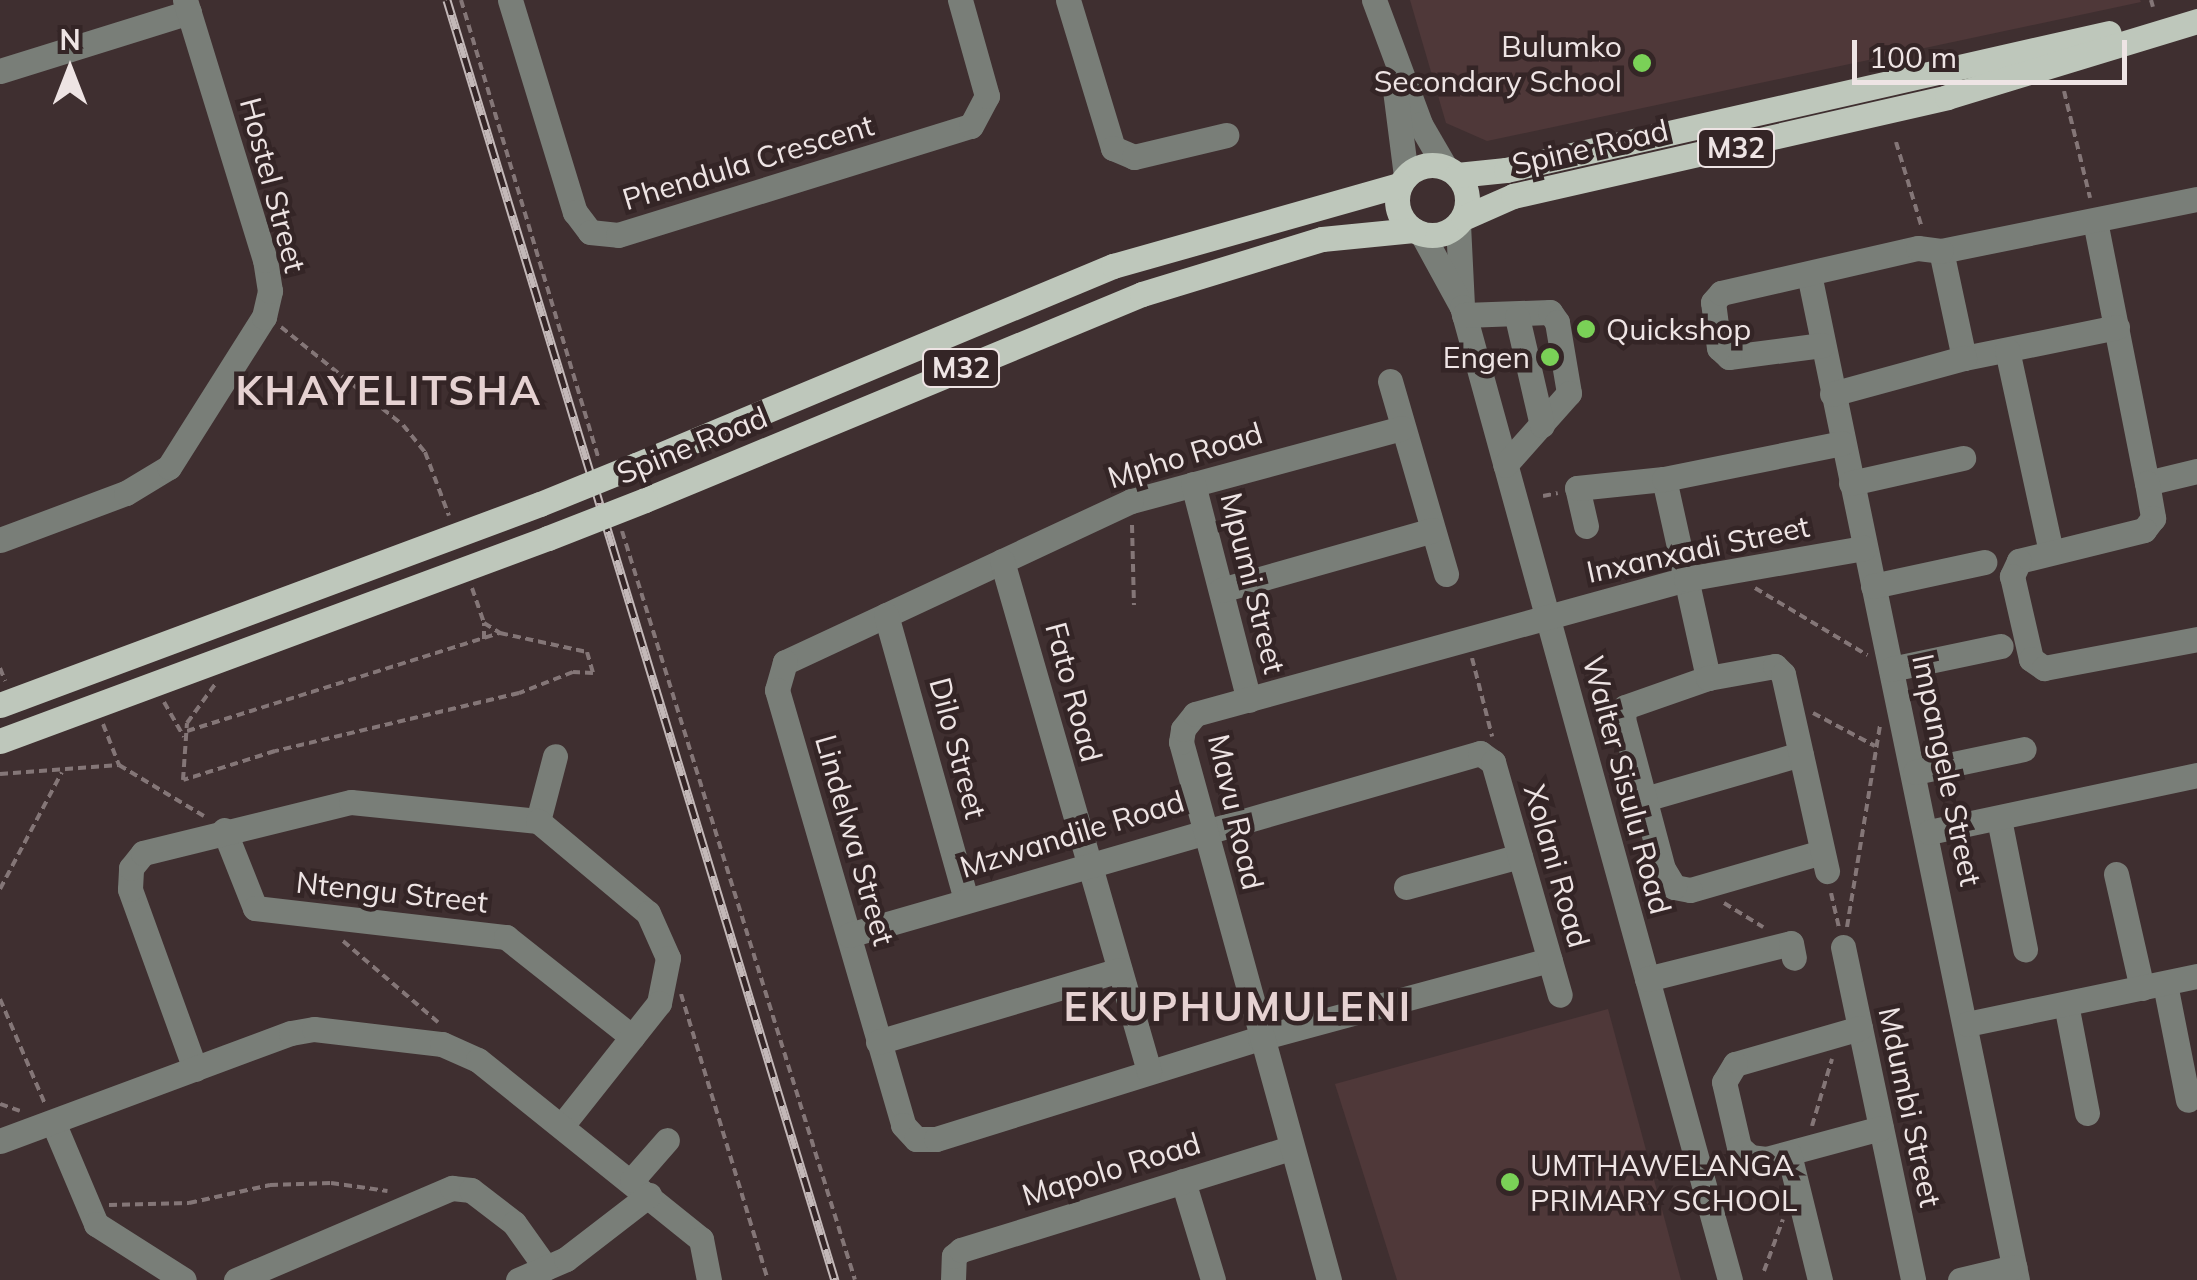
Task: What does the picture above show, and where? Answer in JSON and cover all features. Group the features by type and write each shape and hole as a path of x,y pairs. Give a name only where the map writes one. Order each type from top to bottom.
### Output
{"main road":[{"name":"Spine Road","path":"2,693 540,504 1097,272 1403,180 1424,166 1451,171 1506,170 2197,18"},
{"name":"Spine Road","path":"0,741 548,538 1155,290 1322,239 1442,234 1460,221 1514,196 1948,98 2197,18"},
{"path":"1451,171 1467,195 1460,221"},
{"path":"1403,180 1398,210 1418,232"}],"street":[{"name":"Phendula Crescent","path":"510,0 574,212 590,232 618,235 971,126 987,96 960,0"},
{"path":"1068,0 1113,148 1134,158 1226,134"},
{"path":"1374,0 1420,124 1451,171"},
{"name":"Hostel Street","path":"0,71 187,6 266,260 270,291 264,317 169,467 126,493 0,540"},
{"path":"1387,41 1403,180"},
{"path":"1822,345 1729,357 1718,348 1712,314 1721,293 2197,199"},
{"name":"Walter Sisulu Road","path":"1460,221 1463,311 1730,1280"},
{"path":"2095,221 2152,518 2144,530 2019,561 2012,576 2031,659 2044,668 2197,638"},
{"name":"Walter Sisulu Road","path":"1418,232 1463,311"},
{"path":"1932,249 1964,358"},
{"name":"Impangele Street","path":"1809,274 1864,548 1929,832 2016,1273"},
{"path":"1463,311 1517,317 1550,312 1557,322 1570,388 1505,465"},
{"path":"1517,317 1542,424"},
{"path":"1832,394 1964,358 2116,327"},
{"path":"2007,350 2051,552"},
{"path":"1390,381 1446,574"},
{"name":"Mpho Road","path":"886,614 1130,501 1402,428"},
{"path":"1586,526 1577,488 1664,479 1842,443"},
{"path":"1851,483 1964,458"},
{"path":"2148,483 2197,471"},
{"path":"1664,479 1708,678"},
{"name":"Mpumi Street","path":"1193,484 1249,700"},
{"path":"1220,590 1432,530"},
{"name":"Inxanxadi Street","path":"1547,616 1686,579 1864,548"},
{"name":"Fato Road","path":"1002,561 1149,1071"},
{"path":"1873,586 1984,562"},
{"name":"Dilo Street","path":"886,614 966,900"},
{"name":"Lindelwa Street","path":"886,614 786,662 779,673 777,690 903,1125 916,1139 936,1139 1149,1071"},
{"name":"Mavu Road","path":"1329,1280 1204,828 1183,729 1196,714 1547,616"},
{"path":"1891,669 2001,646"},
{"path":"1774,666 1789,700 1824,862 1706,886 1674,887 1668,880 1645,800 1626,707 1708,678 1774,666"},
{"path":"1915,772 2024,749"},
{"path":"1645,800 1801,754"},
{"path":"538,821 555,756"},
{"name":"Mzwandile Road","path":"849,935 1204,828 1488,756"},
{"name":"Xolani Road","path":"1488,756 1560,995"},
{"path":"1929,832 2197,775"},
{"path":"195,1069 130,879 142,853 351,802 538,821 648,913 668,958 668,985 562,1124"},
{"path":"1999,819 2025,949"},
{"name":"Ntengu Street","path":"224,830 255,908 506,938 632,1037"},
{"path":"1406,887 1520,856"},
{"path":"2116,874 2188,1100"},
{"name":"Mdumbi Street","path":"1843,947 1849,1032 1881,1128 1912,1280"},
{"path":"1647,979 1792,951"},
{"path":"1149,1071 1550,960"},
{"path":"878,1042 1120,970"},
{"path":"1967,1024 2197,976"},
{"path":"2066,1004 2087,1113"},
{"path":"0,1141 314,1029 442,1044 478,1060 701,1238 709,1280"},
{"path":"1849,1032 1726,1071 1739,1147 1766,1159 1881,1128"},
{"path":"53,1122 84,1204 112,1240 184,1280"},
{"path":"518,1280 546,1268 640,1188 667,1140"},
{"name":"Mapolo Road","path":"953,1268 1183,1181 1290,1148"},
{"path":"1796,1152 1820,1280"},
{"path":"1183,1181 1213,1280"},
{"path":"236,1280 452,1188 471,1190 514,1223 546,1268"},
{"path":"1960,1280 2016,1273"}],"path":[{"path":"461,0 600,462"},
{"path":"2151,0 2153,7"},
{"path":"2064,91 2095,221"},
{"path":"1896,142 1932,249"},
{"path":"264,317 321,354 403,426 425,452 449,516"},
{"path":"1130,501 1134,605"},
{"path":"622,529 855,1280"},
{"path":"1727,572 1891,669"},
{"path":"472,588 484,623 484,638"},
{"path":"183,780 275,751 519,694 573,672 593,673 587,652 500,633 484,623"},
{"path":"187,730 500,633"},
{"path":"1467,638 1492,736 1488,756"},
{"path":"0,668 2,693"},
{"path":"173,793 183,780 187,730 216,684"},
{"path":"1789,700 1875,746"},
{"path":"164,702 186,740"},
{"path":"1843,947 1883,707"},
{"path":"103,724 119,765"},
{"path":"0,783 1,774 119,765 173,793 224,830"},
{"path":"0,889 62,772"},
{"path":"1824,862 1843,947"},
{"path":"1706,886 1792,951"},
{"path":"337,936 444,1027 442,1044"},
{"path":"668,985 686,998 768,1280"},
{"path":"0,999 53,1122"},
{"path":"1796,1152 1849,1032"},
{"path":"84,1204 174,1204 270,1185 331,1182 389,1192"},
{"path":"1764,1271 1784,1217"}],"shaded area":[{"name":"Bulumko Secondary School","path":"1410,0 2141,2 1487,141 1446,123"},
{"name":"UMTHAWELANGA PRIMARY SCHOOL","path":"1608,1009 1681,1280 1397,1280 1335,1084"}],"railway":[{"path":"447,0 835,1280"}],"place":[{"name":"Bulumko Secondary School","path":"1642,63"},
{"name":"Quickshop","path":"1586,329"},
{"name":"Engen","path":"1550,357"},
{"name":"UMTHAWELANGA PRIMARY SCHOOL","path":"1510,1182"}],"district":[{"name":"KHAYELITSHA","path":"389,390"},
{"name":"EKUPHUMULENI","path":"1238,1006"}]}
